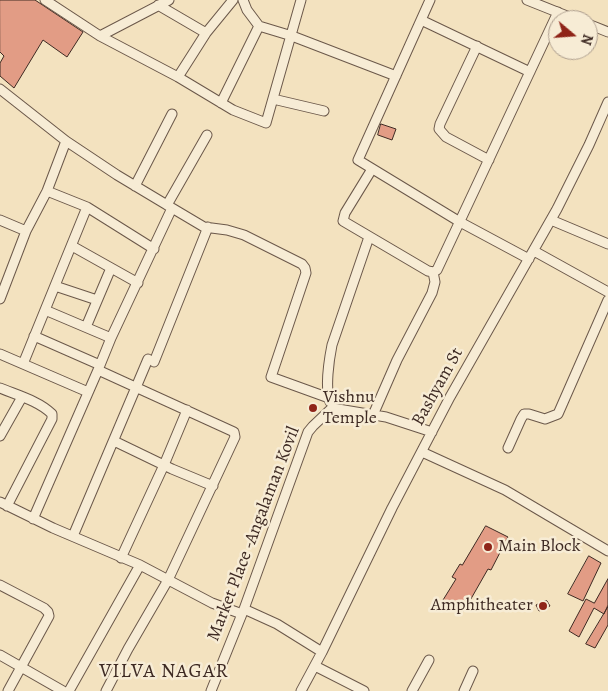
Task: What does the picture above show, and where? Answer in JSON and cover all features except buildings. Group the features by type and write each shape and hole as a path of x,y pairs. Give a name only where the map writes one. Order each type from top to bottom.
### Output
{"street":[{"path":"100,36 169,0"},
{"path":"178,77 206,33 233,0"},
{"path":"243,0 247,10 258,26 292,36 396,76"},
{"path":"52,2 100,36 178,77 233,110 266,123 301,0"},
{"path":"430,0 358,160 460,222 528,260"},
{"path":"527,0 553,10"},
{"path":"158,6 206,33"},
{"path":"421,20 530,72"},
{"path":"221,103 258,26"},
{"path":"433,272 440,266 548,33"},
{"path":"477,46 439,129 446,137 489,160"},
{"path":"0,89 66,141 134,186 204,227 227,230 244,235 302,264 306,273 271,377 329,398"},
{"path":"273,99 324,111"},
{"name":"Bashyam St","path":"301,691 432,432 551,220 589,145 608,102"},
{"path":"134,186 172,114"},
{"path":"33,519 111,338 154,249 170,206 206,135"},
{"path":"0,299 26,231 46,191 66,141"},
{"path":"372,169 343,217 343,221 433,272"},
{"path":"46,191 87,207 154,249"},
{"path":"23,364 87,207"},
{"path":"0,220 26,231"},
{"path":"551,220 608,244"},
{"path":"73,536 208,227"},
{"path":"369,237 329,357 329,398 332,408 373,415 432,432"},
{"path":"72,246 138,283"},
{"path":"534,251 608,292"},
{"path":"86,327 112,268"},
{"path":"373,415 397,360 432,293 435,282 433,272"},
{"path":"55,286 97,300"},
{"path":"508,448 524,414 545,419 558,414 608,300"},
{"path":"45,310 111,338"},
{"path":"34,336 137,388 234,432 235,436 168,580 128,648 106,691"},
{"path":"0,354 88,392"},
{"path":"0,388 22,397 48,410 52,414 52,419 2,504 140,565 212,603 243,611 277,624 322,652"},
{"path":"0,436 22,397"},
{"name":"Market Place -Angalaman Kovil","path":"211,691 243,611 308,432 332,408"},
{"path":"121,558 187,410"},
{"path":"114,440 164,465 213,486"},
{"path":"422,452 505,490 608,552"},
{"path":"69,691 140,565"},
{"path":"0,585 44,608 49,616 8,691"},
{"path":"0,655 63,691"},
{"path":"412,691 429,660"},
{"path":"315,666 364,691"},
{"path":"464,691 473,672"}],"place":[{"name":"Vishnu Temple","path":"313,408"},
{"name":"Main Block","path":"488,547"},
{"name":"Amphitheater","path":"543,606"}],"district":[{"name":"VILVA NAGAR","path":"164,672"}]}
